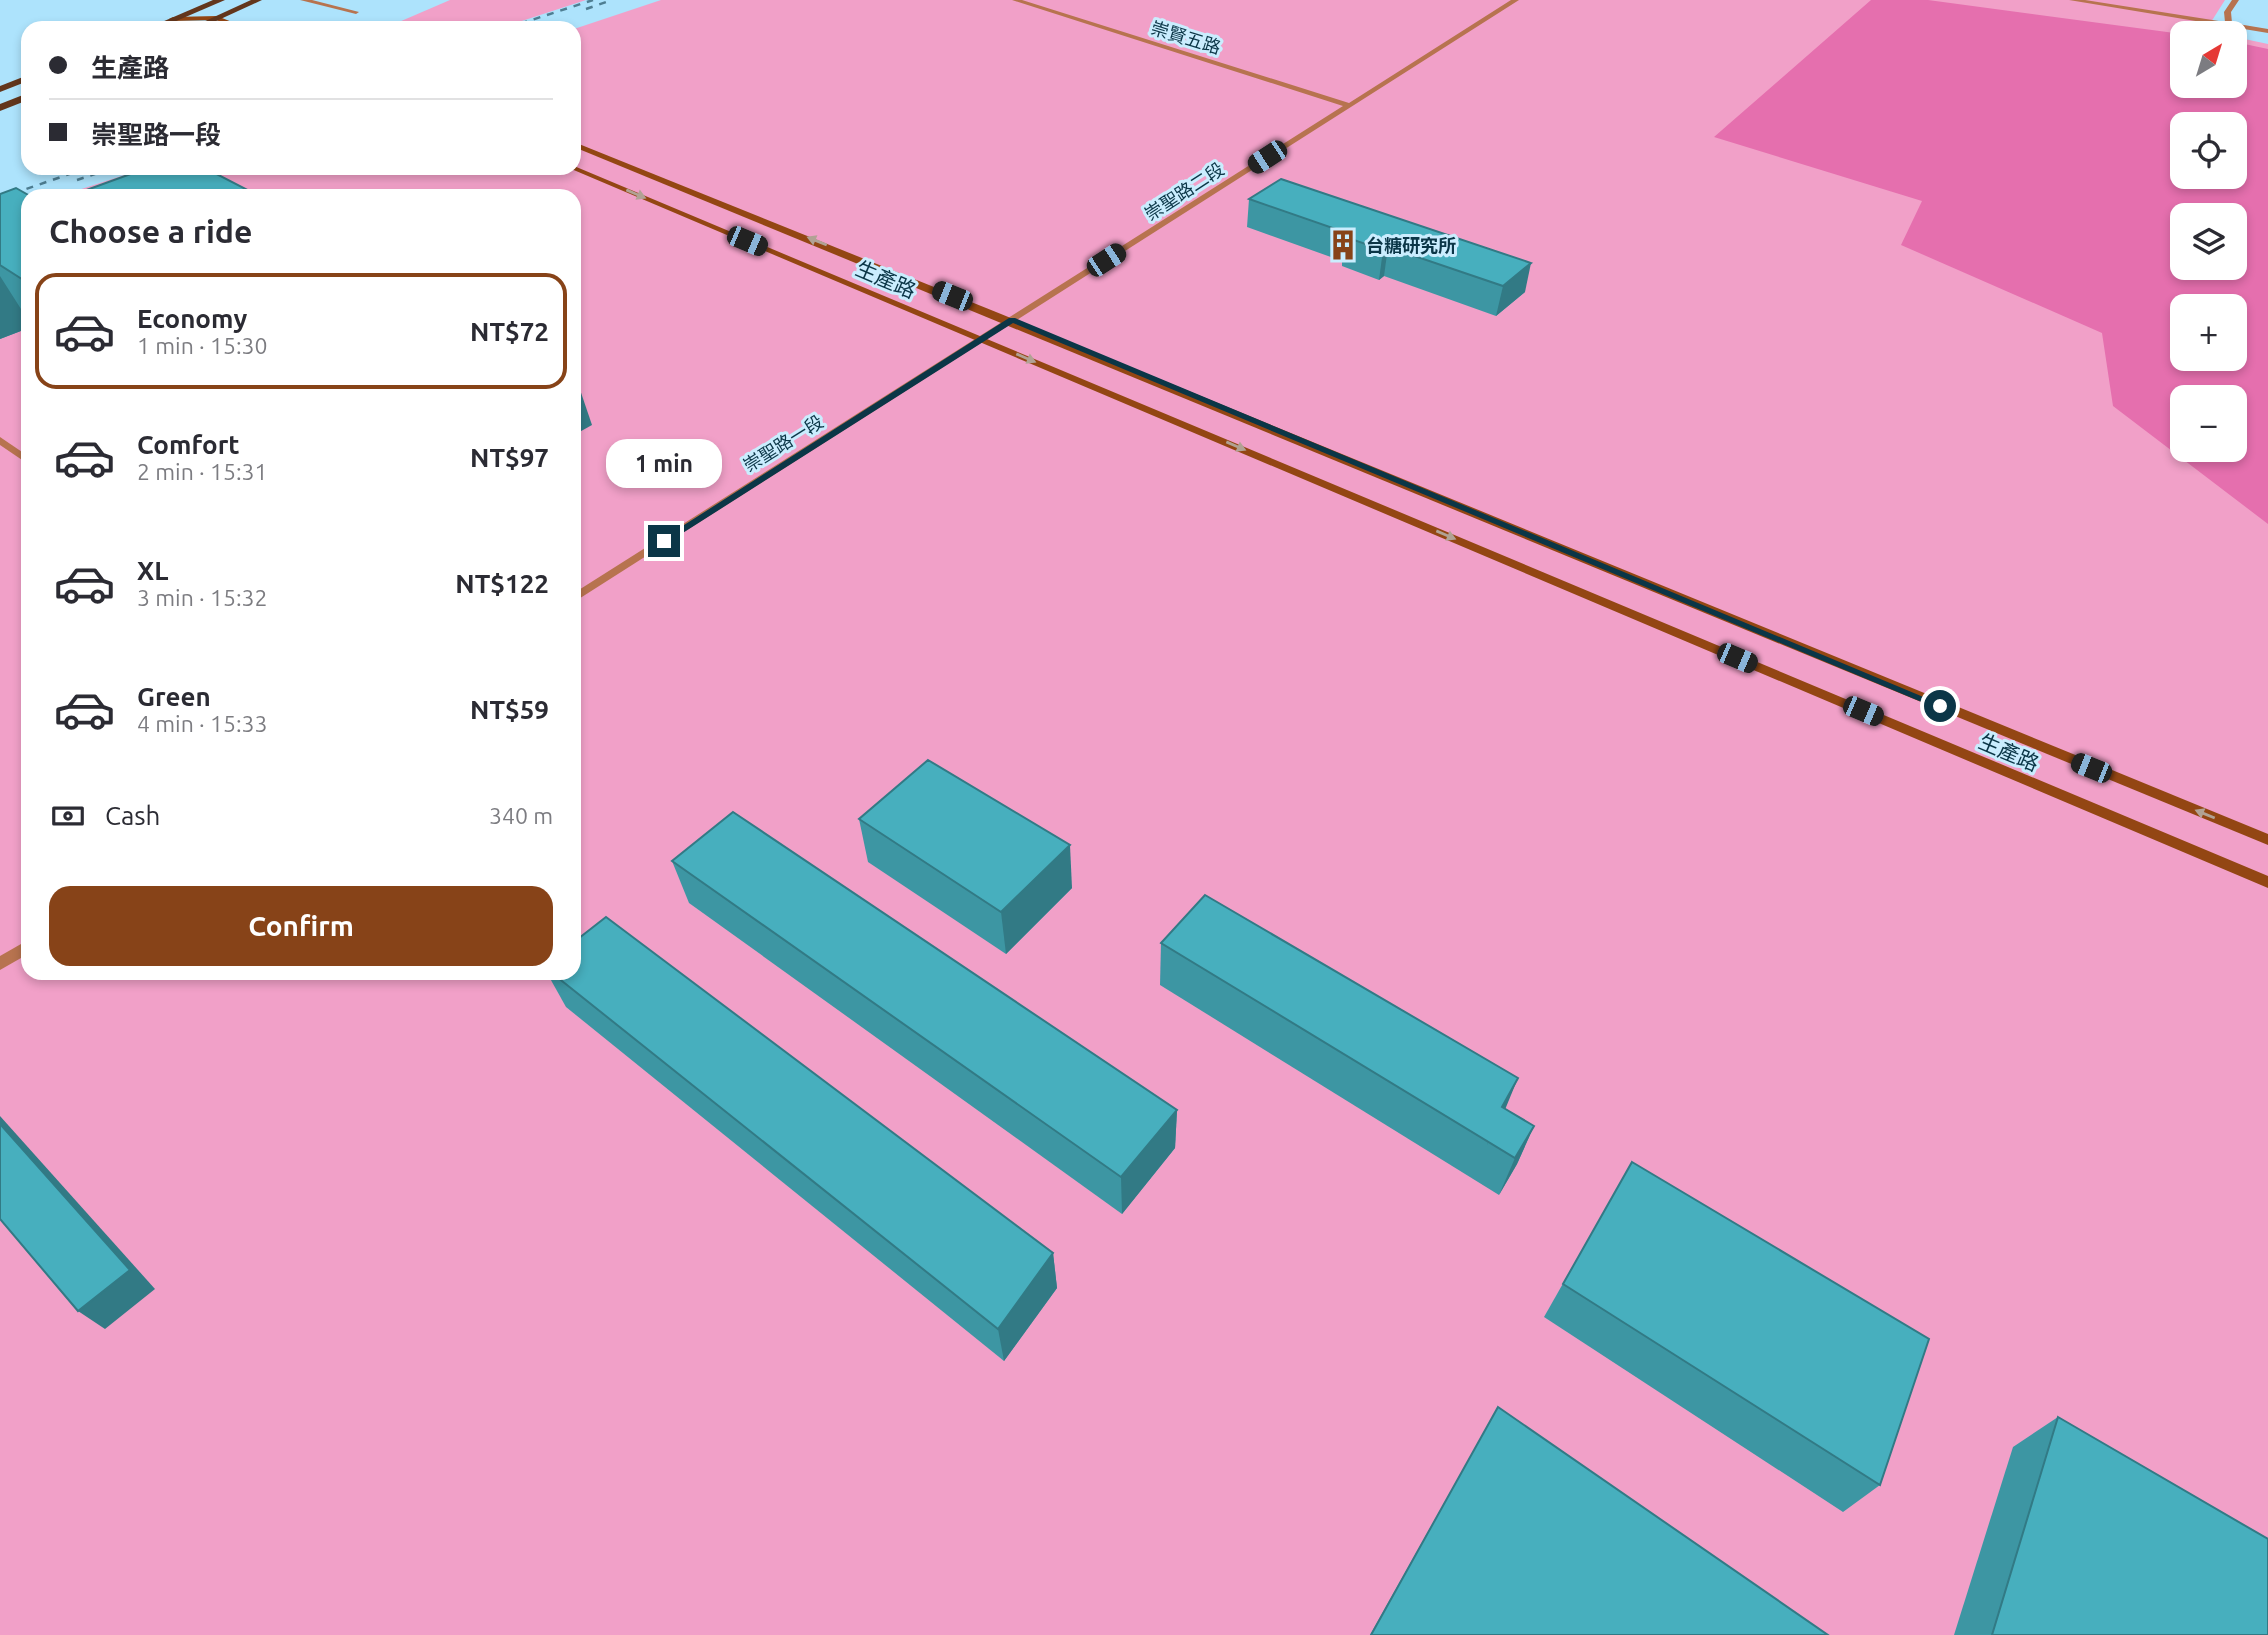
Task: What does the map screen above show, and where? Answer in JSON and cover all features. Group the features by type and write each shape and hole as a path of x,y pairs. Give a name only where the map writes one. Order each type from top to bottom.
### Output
{"main road":[{"path":"168,21 221,0"},
{"path":"210,21 258,0"},
{"path":"0,89 21,81"},
{"path":"0,108 21,99"}],"street":[{"path":"303,0 356,12"},
{"name":"崇賢五路","path":"1015,0 1348,105"},
{"name":"崇聖路二段","path":"1012,320 1516,0"},
{"path":"2072,0 2209,21"},
{"path":"2228,21 2227,12 2236,0"},
{"path":"173,19 217,18 225,21"},
{"path":"2247,27 2268,31"},
{"name":"生產路","path":"581,147 1012,320 1394,481 2268,840"},
{"name":"生產路","path":"581,171 2268,883"},
{"name":"崇聖路一段","path":"581,594 1012,320"},
{"path":"0,440 21,456"},
{"path":"0,964 21,950"}],"shaded area":[{"path":"450,0 586,0 522,21 401,21"},
{"path":"661,0 2225,0 2212,21 2170,21 2170,98 2247,98 2247,40 2268,44 2268,1635 0,1635 0,216 21,209 21,980 581,980 581,189 82,189 124,175 581,175 581,27"},
{"path":"1871,0 1928,0 2170,32 2170,98 2247,98 2247,45 2268,49 2268,524 2187,462 2247,462 2247,385 2170,385 2170,449 2113,406 2102,333 1901,245 1922,201 1714,137"}],"building":[{"path":"128,175 218,175 246,189 89,189"},
{"path":"1281,179 1531,263 1503,286 1388,247 1383,250 1345,237 1350,234 1249,199"},
{"path":"16,188 21,191 21,278 0,265 0,194"},
{"path":"928,760 1070,845 1001,912 859,819"},
{"path":"733,812 1177,1110 1121,1177 672,861"},
{"path":"1205,895 1518,1078 1502,1107 1534,1126 1515,1158 1161,943"},
{"path":"606,917 1053,1253 998,1329 561,980 581,980 581,937"},
{"path":"0,1124 130,1270 78,1311 0,1219"},
{"path":"1632,1162 1929,1339 1880,1485 1563,1284"},
{"path":"1498,1407 1828,1635 1371,1635"},
{"path":"2058,1417 2268,1539 2268,1635 1992,1635"}],"railway":[{"path":"528,21 593,0"},
{"path":"586,9 612,0"},
{"path":"26,189 67,175"},
{"path":"77,180 92,175"},
{"path":"0,198 21,191"}],"place":[{"name":"台糖研究所","path":"1343,245"}],"route":[{"path":"664,541 1012,320 1940,706"}]}
